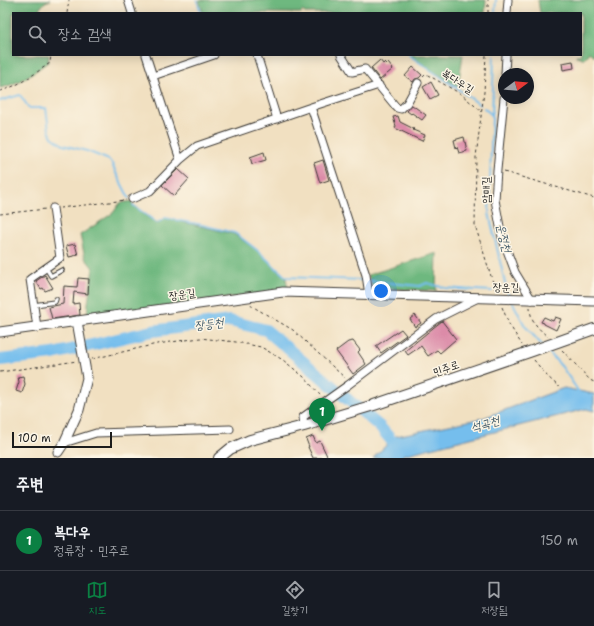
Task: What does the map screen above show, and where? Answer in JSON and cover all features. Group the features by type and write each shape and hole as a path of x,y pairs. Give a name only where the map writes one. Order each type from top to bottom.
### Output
{"main road":[{"name":"민주로","path":"219,458 230,450 250,440 374,406 594,329"}],"street":[{"path":"128,0 132,12"},
{"path":"507,12 508,0"},
{"path":"146,56 180,160"},
{"path":"153,76 211,56"},
{"path":"257,56 277,119"},
{"path":"342,56 352,72 365,69 397,108 401,109 407,103 418,84"},
{"path":"505,68 506,56"},
{"path":"132,199 150,191 180,160 197,146 379,85"},
{"name":"암매길","path":"503,104 497,170 496,200 502,237 515,272 528,299"},
{"path":"311,107 366,275 369,295"},
{"path":"37,327 30,280 60,258 54,208"},
{"name":"장운길","path":"0,332 283,292 594,301"},
{"path":"304,426 303,417 350,384 436,319 478,298"},
{"path":"58,452 64,443 79,410 87,378 77,321"},
{"path":"64,443 96,433 230,429"}],"lane":[{"path":"46,268 50,276 62,270"},
{"path":"34,305 55,302 56,299"}],"path":[{"path":"67,12 69,0"},
{"path":"488,0 488,12"},
{"path":"0,91 10,88 28,78 50,63 51,56"},
{"name":"복다우길","path":"418,84 426,74 461,94 481,112"},
{"path":"497,170 594,198"},
{"path":"0,214 132,199"},
{"path":"240,298 293,330 350,384"},
{"path":"0,372 84,359 157,344 200,338 236,342 261,347 283,360 304,377 326,401"}],"green space":[{"path":"0,0 51,0 45,2 37,12 12,12 12,56 49,56 48,62 20,81 0,88"},
{"path":"199,0 486,0 485,12 203,12"},
{"path":"538,0 594,0 594,56 589,52 584,59 576,56 582,56 582,12 540,12"},
{"path":"411,56 463,56 458,86"},
{"path":"133,201 132,205 157,224 165,218 234,234 257,250 286,278 288,290 87,317 93,268 85,258 80,235 113,213 120,203"},
{"path":"437,253 436,291 373,288 368,275"}],"water":[{"name":"석곡천","path":"564,388 594,394 594,411 586,409 403,455 401,458 373,458 396,436 483,418"}],"building":[{"path":"380,60 383,64 385,62 387,64 388,63 393,69 380,80 371,68"},
{"path":"573,61 574,68 563,70 562,63"},
{"path":"413,67 422,75 413,82 405,76"},
{"path":"431,82 438,95 430,99 423,87"},
{"path":"412,105 426,115 422,120 407,111"},
{"path":"398,116 400,122 425,135 422,141 395,128 396,126 393,117"},
{"path":"464,137 467,151 459,153 454,140"},
{"path":"264,152 266,160 252,164 250,157"},
{"path":"323,160 329,180 320,183 314,163"},
{"path":"178,169 189,179 174,196 162,185"},
{"path":"75,244 78,255 69,257 66,246"},
{"path":"45,275 53,288 45,291 43,288 41,289 36,281"},
{"path":"78,278 89,279 88,294 74,292 73,304 79,303 80,315 52,319 49,307 63,304 64,286 77,287"},
{"path":"415,315 421,323 415,327 410,319"},
{"path":"544,317 553,321 555,317 561,319 556,330 541,322"},
{"path":"442,321 456,339 440,353 437,350 428,356 421,346 408,355 405,351"},
{"path":"401,329 406,335 381,353 376,346"},
{"path":"353,341 360,350 358,352 366,364 353,374 336,351 348,342"},
{"path":"23,376 25,384 22,393 16,391 19,382 18,377"},
{"path":"313,436 316,443 320,441 328,458 313,458 306,439"}],"waterway":[{"path":"197,0 201,12"},
{"name":"운정천","path":"495,12 496,0"},
{"path":"410,56 480,105"},
{"name":"운정천","path":"494,56 489,213 507,292 509,295"},
{"path":"0,101 20,95 29,108 46,108 49,130 52,137 63,145 87,151 109,160 129,198"},
{"path":"484,108 492,115"},
{"path":"133,205 157,223 165,218 235,233 257,250 286,277 363,280"},
{"path":"371,281 420,286 427,283 445,288 492,291"},
{"name":"운정천","path":"512,301 525,326 542,345"},
{"name":"장등천","path":"0,360 53,354 152,331 230,321 266,330 379,426 399,449"},
{"name":"운정천","path":"546,349 562,367 579,392"}],"place":[{"name":"복다우","path":"322,431"}]}
